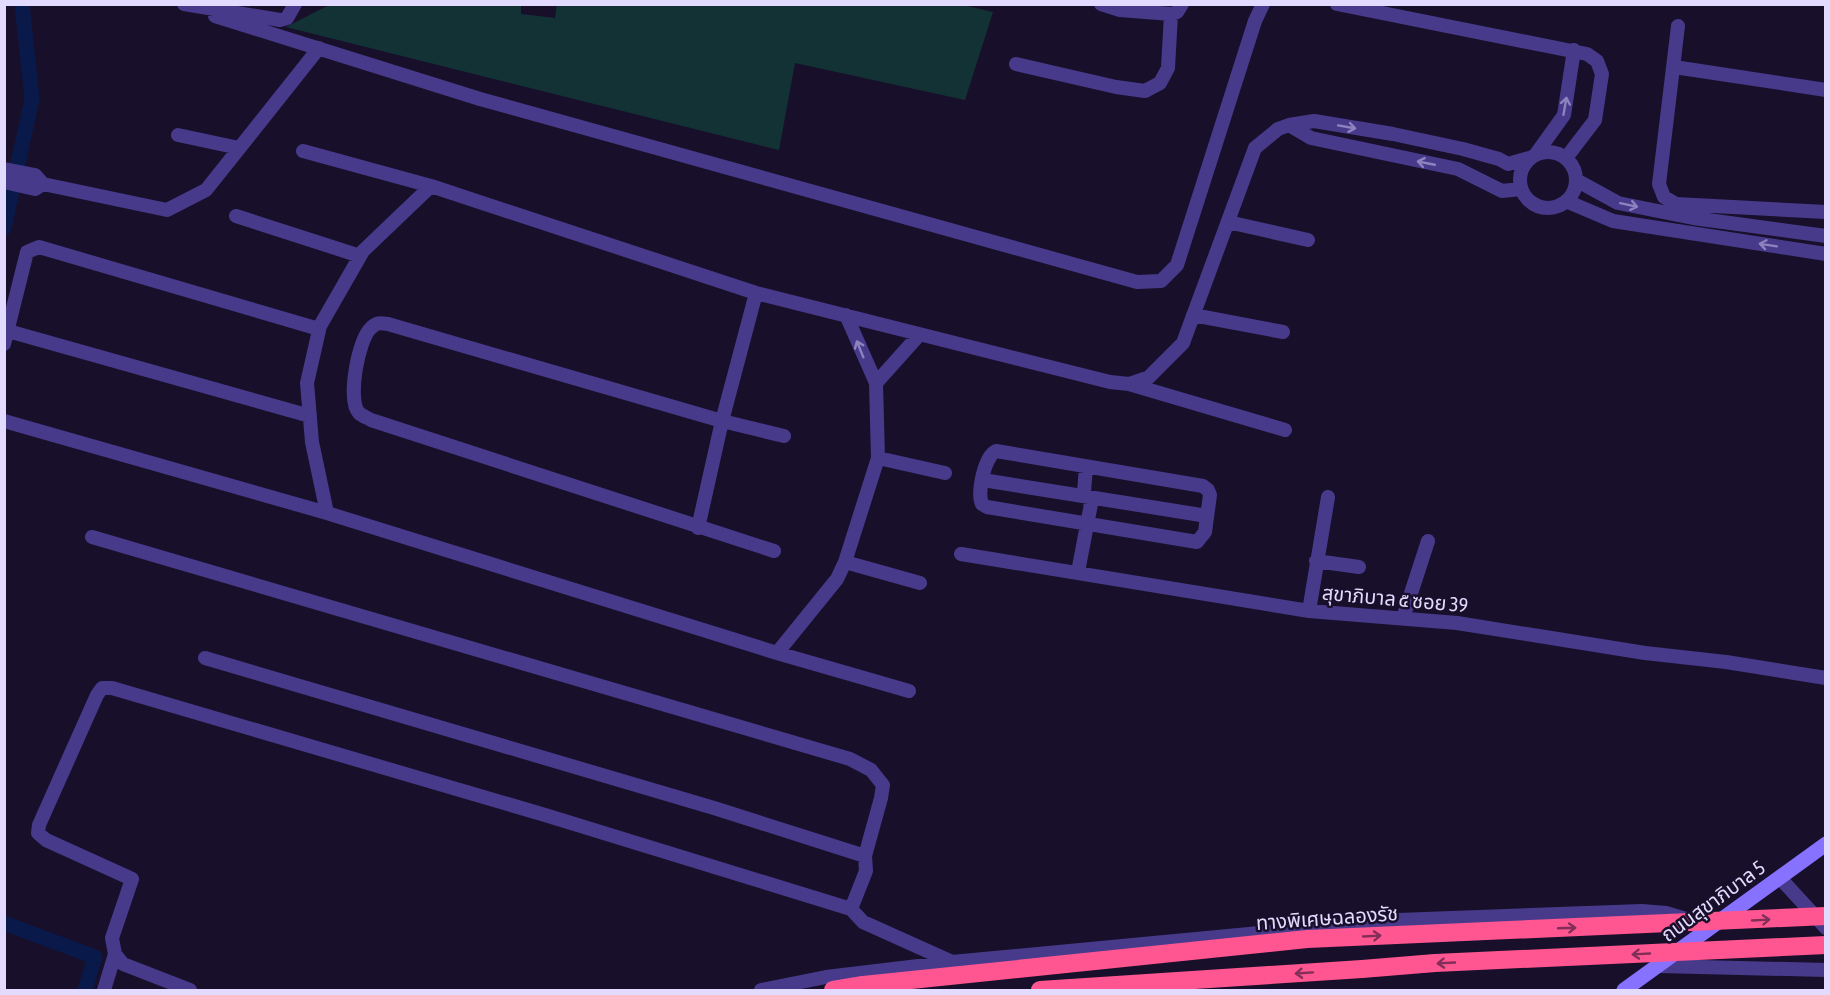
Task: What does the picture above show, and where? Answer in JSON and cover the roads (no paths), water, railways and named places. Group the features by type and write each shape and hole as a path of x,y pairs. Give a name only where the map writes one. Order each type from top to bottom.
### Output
{"highway":[{"name":"ทางพิเศษฉลองรัช","path":"833,990 1307,939 1826,916"},
{"path":"1040,990 1435,963 1826,945"},
{"path":"1145,990 1238,977"}],"main road":[{"name":"ถนนสุขาภิบาล 5","path":"1624,990 1826,844"}],"street":[{"path":"184,4 280,20 287,18 295,4"},
{"path":"1101,4 1171,14 1178,12 1182,4"},
{"path":"215,16 480,99 1137,282 1161,281 1177,265 1255,21 1263,4"},
{"path":"1337,4 1587,54 1597,61 1602,74 1595,120 1566,158"},
{"path":"1016,63 1116,87 1145,91 1160,83 1168,68 1171,14"},
{"path":"1678,26 1659,184 1664,197 1676,204 1826,212"},
{"path":"4,169 38,182 167,210 206,190 319,48"},
{"path":"1130,384 1149,377 1183,344 1255,148 1278,129 1314,121 1393,134 1463,149 1499,159 1508,164 1532,156 1552,152 1566,158 1572,164 1576,180 1575,188 1566,201 1552,208 1544,208 1529,201 1521,189 1520,172 1532,156 1564,115 1574,50"},
{"path":"1674,67 1826,90"},
{"path":"1289,125 1311,138 1458,169 1502,191 1521,189"},
{"path":"1390,156 1393,134"},
{"path":"178,135 239,148"},
{"path":"1458,169 1463,149"},
{"path":"303,151 431,186 756,293 1110,382 1130,384 1285,430"},
{"path":"1576,180 1618,202 1693,218 1826,236"},
{"path":"4,182 38,182"},
{"path":"327,513 312,442 307,383 319,329 360,256 431,186"},
{"path":"1566,201 1613,221 1826,254"},
{"path":"236,216 360,256"},
{"path":"1228,222 1308,240"},
{"path":"310,416 6,338 27,252 39,247 319,329"},
{"path":"698,528 722,421 756,293"},
{"path":"777,653 837,579 845,562 878,458 876,383 846,315"},
{"path":"1193,315 1283,332"},
{"path":"774,551 371,420 358,413 354,401 356,362 368,329 378,323 388,324 722,421 784,436"},
{"path":"876,383 919,335"},
{"path":"4,421 327,513 777,653 909,691"},
{"path":"996,451 1203,486 1210,495 1205,532 1197,542 987,507 980,501 983,480 985,464 991,453 996,451"},
{"path":"878,458 945,474"},
{"path":"1078,572 1091,504 1084,492 1086,466"},
{"path":"983,480 1207,516"},
{"path":"1309,611 1328,497"},
{"path":"92,537 850,759 871,770 883,785 865,856 866,870 851,909"},
{"path":"1403,618 1428,541"},
{"name":"สุขาภิบาล ๕ ซอย 39","path":"961,554 1309,611 1457,624 1826,678"},
{"path":"1316,561 1359,567"},
{"path":"845,562 920,583"},
{"path":"205,658 714,808 865,856"},
{"path":"104,990 115,954 112,938 132,879 46,840 38,833 39,825 102,688 112,688 545,815 851,909 863,922 952,962"},
{"path":"1780,878 1826,928"},
{"path":"761,990 826,978 952,962 1422,919 1642,911 1666,913 1685,918 1704,931"},
{"path":"115,954 123,964 190,990"},
{"path":"1659,966 1826,970"}],"waterway":[{"path":"4,228 32,99 22,4"},
{"path":"4,923 95,957 85,990"}]}
